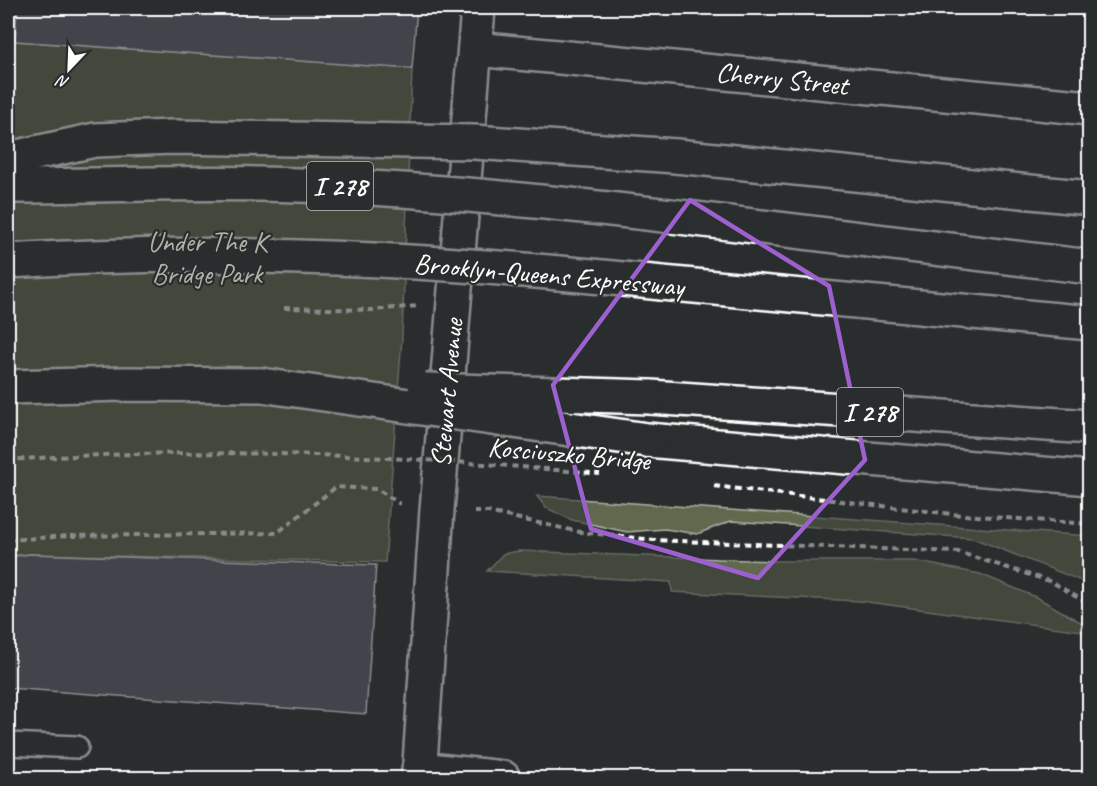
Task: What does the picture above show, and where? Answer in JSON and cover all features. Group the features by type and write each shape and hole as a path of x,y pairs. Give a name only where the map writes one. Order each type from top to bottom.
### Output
{"main road":[{"name":"Stewart Avenue","path":"419,774 436,510 478,8"},
{"name":"Cherry Street","path":"475,49 1089,108"},
{"path":"8,159 95,140 172,137 474,142 676,156 1089,198"},
{"name":"I 278","path":"8,186 256,183 342,186 527,199 1089,267"},
{"name":"Brooklyn-Queens Expressway","path":"8,261 89,257 307,258 448,264 1089,323"},
{"name":"I 278","path":"8,387 122,384 261,385 650,397 1089,427"},
{"path":"261,385 647,440 1089,478"},
{"path":"419,774 502,778"}],"lane":[{"path":"8,744 77,747"}],"path":[{"path":"284,308 373,310 428,307"},
{"name":"Kosciuszko Bridge","path":"8,460 178,454 302,456 519,466 610,475"},
{"path":"704,485 951,514 1089,524"},
{"path":"8,540 69,536 277,533 336,487 377,489 391,496 407,510 488,512 580,532 654,540 958,552 1052,582 1089,605"}],"highlighted area":[{"path":"690,200 829,286 865,460 758,578 591,529 553,385"}],"green space":[{"name":"Under The K Bridge Park","path":"15,41 412,69 402,337 385,562 30,554 8,556 8,43"},
{"path":"537,496 1089,536 1089,584 973,538 731,521 697,534 665,529 627,532 572,520 546,508"},
{"path":"519,551 772,561 914,561 980,574 1038,598 1089,627 1089,632 860,601 672,592 671,582 487,571 503,554"}],"building":[{"path":"17,8 417,8 412,69 15,41"},
{"path":"30,554 376,565 366,714 8,688 8,557"}]}
